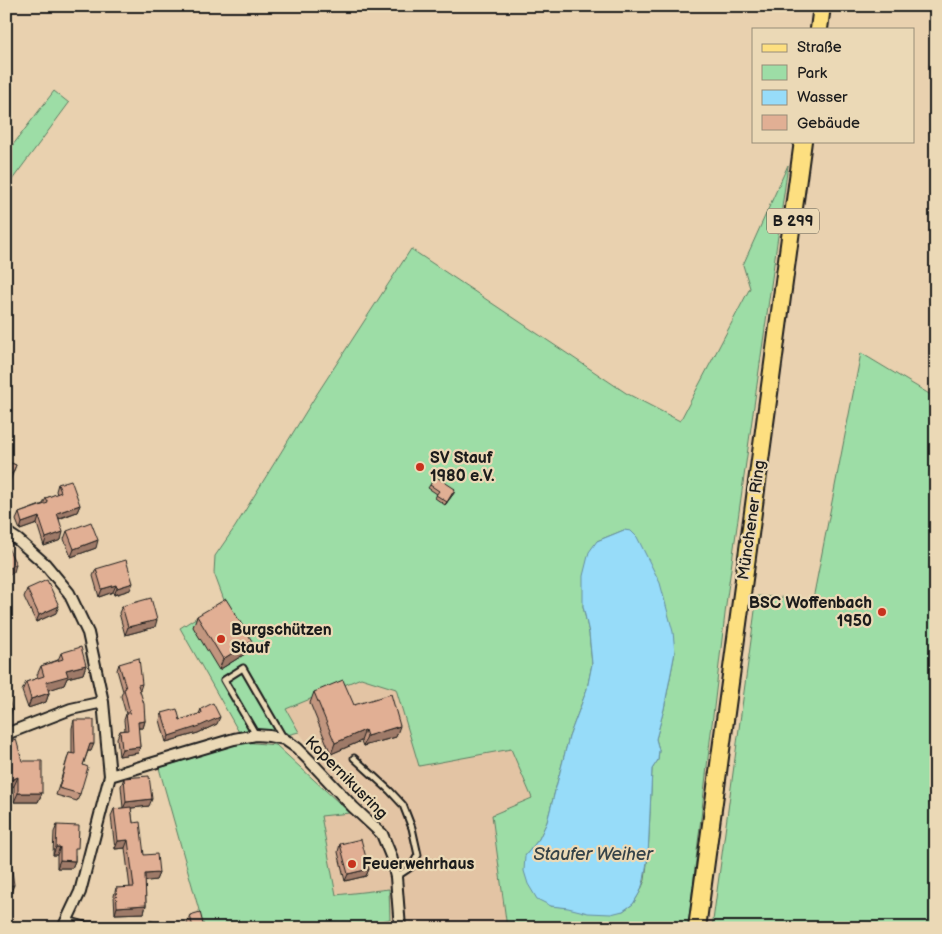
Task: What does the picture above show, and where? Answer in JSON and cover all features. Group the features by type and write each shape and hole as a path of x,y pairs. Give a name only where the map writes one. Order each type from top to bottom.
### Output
{"main road":[{"path":"819,28 822,6"},
{"name":"Münchener Ring","path":"697,928 803,142"}],"street":[{"path":"6,532 45,564 69,593 88,632 102,702 110,776 80,892 65,924"},
{"path":"6,734 71,709 102,702"},
{"name":"Kopernikusring","path":"110,776 234,739 256,735 284,739 297,748 353,807 382,834 391,856 396,877 400,928"}],"lane":[{"path":"256,735 224,680 243,668 284,739"},
{"path":"354,758 403,805 412,828 418,855 411,867 396,877"},
{"path":"65,924 151,925"}],"shaded area":[{"path":"361,678 396,689 419,766 511,749 532,798 492,815 507,928 478,928 390,919 388,889 336,896 321,816 350,813 365,808 320,761 299,732 286,709"}],"green space":[{"path":"54,91 69,103 6,188 6,154"},
{"name":"SV Stauf 1980 e.V.","path":"788,165 727,597 688,928 507,928 492,815 532,798 511,749 419,766 396,689 361,678 286,709 299,732 287,735 270,731 240,734 180,628 224,600 214,573 215,556 411,249 626,393 680,421 750,288 743,265","holes":["624,530 631,532 675,652 656,739 659,750 658,760 652,769 645,880 633,904 623,911 551,906 525,856 539,839 547,822 569,737 587,689 592,664 589,633 583,606 597,541"]},
{"name":"BSC Woffenbach 1950","path":"861,353 936,398 936,928 712,928 757,596 813,599"},
{"path":"244,742 276,745 350,813 321,816 336,895 389,889 390,919 353,928 204,928 159,768"}],"water":[{"name":"Staufer Weiher","path":"624,530 631,531 637,537 660,583 673,632 675,652 656,739 659,750 658,760 652,769 648,856 640,892 633,904 623,911 611,914 588,913 551,906 537,899 528,884 524,871 525,856 539,839 547,822 569,737 587,689 592,664 589,633 583,606 583,576 589,552 597,541"}],"building":[{"path":"6,461 16,465 12,474 6,472"},
{"path":"435,476 455,489 447,502 436,495 439,491 430,485"},
{"path":"71,480 80,505 57,513 63,532 46,538 39,517 22,523 19,513 48,503 46,498 61,492 58,484"},
{"path":"91,522 98,540 74,549 67,531"},
{"path":"6,544 16,564 6,570"},
{"path":"126,560 133,583 117,588 116,585 102,589 96,569"},
{"path":"47,580 59,606 39,615 27,589"},
{"path":"151,598 157,620 128,627 122,606"},
{"name":"Burgschützen Stauf","path":"226,599 252,641 223,659 197,616"},
{"path":"81,647 86,665 66,670 68,676 46,682 49,693 31,699 26,682 44,676 41,666 63,659 61,653"},
{"path":"139,658 142,684 138,685 144,704 145,721 138,722 140,747 122,749 120,731 128,730 126,713 130,713 124,689 126,688 119,664"},
{"path":"343,680 354,705 391,694 400,726 367,736 365,730 335,743 314,692"},
{"path":"6,690 12,710 6,712"},
{"path":"213,703 220,717 169,736 162,713 177,709 180,720 202,713 201,709"},
{"path":"74,720 94,720 94,744 90,744 83,765 88,767 80,794 59,788 69,753 75,754"},
{"path":"16,739 22,761 42,761 42,793 18,793 18,777 6,782 6,771 8,773 6,767 6,742"},
{"path":"149,776 152,799 126,802 124,778"},
{"path":"131,807 133,823 140,822 144,855 157,854 159,873 145,874 146,905 117,907 116,888 134,887 128,840 118,841 114,809"},
{"path":"57,825 79,826 78,848 75,848 75,861 60,860 60,847 56,847"},
{"name":"Feuerwehrhaus","path":"361,839 369,869 348,874 340,844"},
{"path":"11,864 14,885 6,886 6,865"},
{"path":"200,912 204,928 193,928 190,915"}],"place":[{"name":"SV Stauf 1980 e.V.","path":"420,467"},
{"name":"BSC Woffenbach 1950","path":"882,612"},
{"name":"Burgschützen Stauf","path":"221,639"},
{"name":"Feuerwehrhaus","path":"352,864"}]}
